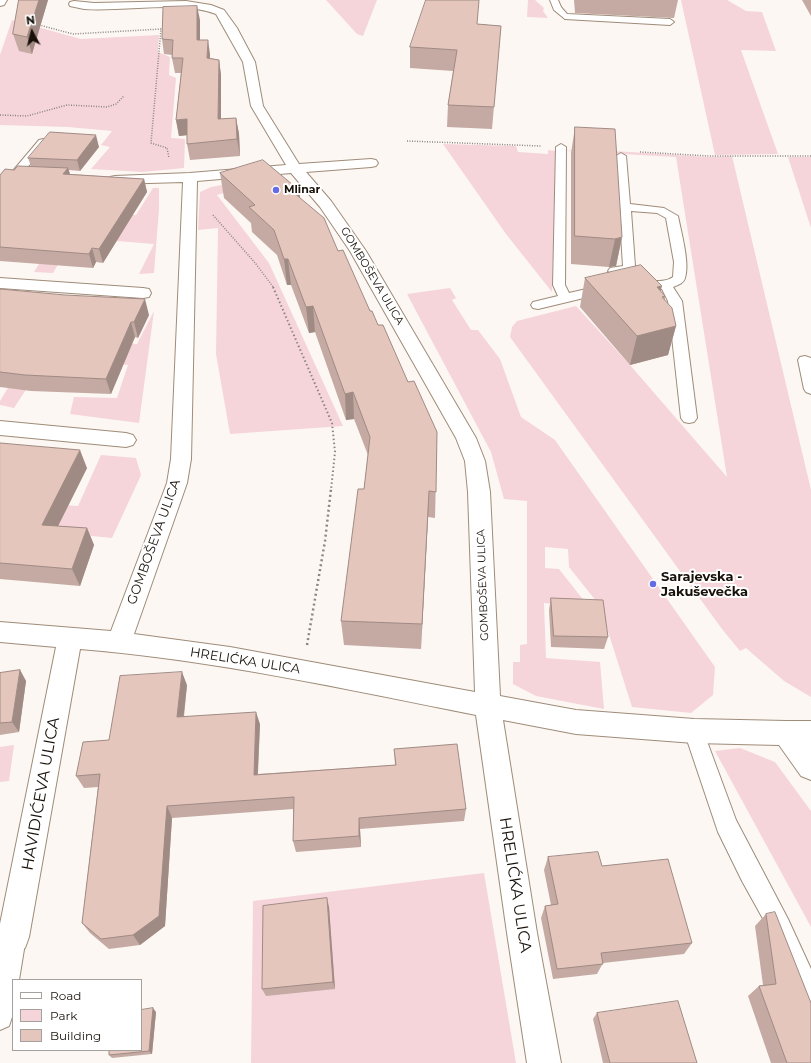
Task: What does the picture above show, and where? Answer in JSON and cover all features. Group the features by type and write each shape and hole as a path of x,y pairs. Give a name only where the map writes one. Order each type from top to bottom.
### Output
{"street":[{"name":"GOMBOŠEVA ULICA","path":"74,4 95,7 171,2 190,3 207,6 220,12 250,64 254,100 257,106 295,169 326,204 358,251 471,449 479,492 488,707"},
{"path":"104,179 190,177 371,163"},
{"path":"0,173 31,175"},
{"name":"GOMBOŠEVA ULICA","path":"119,642 177,483 181,459 190,177"},
{"path":"0,284 143,292"},
{"path":"0,428 126,440"},
{"name":"HRELIĆKA ULICA","path":"0,632 119,642 303,670 488,707 576,722 694,731 799,733"},
{"name":"HAVIDIĆEVA ULICA","path":"7,938 70,637"},
{"name":"HRELIĆKA ULICA","path":"488,707 522,933 544,1063"},
{"path":"799,733 811,767"}],"lane":[{"path":"554,0 557,8 566,16 670,22"},
{"path":"16,174 50,134"},
{"path":"561,147 559,285 565,298"},
{"path":"614,271 627,270 629,266 621,156"},
{"path":"624,207 660,210 672,216 680,274 676,281 665,285 627,285"},
{"path":"665,285 672,294 674,301 689,418"},
{"path":"538,305 613,287"},
{"path":"805,360 811,389"},
{"path":"694,731 726,824 750,873 780,927 811,997"},
{"path":"0,1017 7,938"}],"path":[{"path":"38,24 73,34 161,29 151,143 167,148 170,160"},
{"path":"0,115 19,117 32,115 66,105 96,108 106,107 115,105 121,101 124,96"},
{"path":"407,141 561,147"},
{"path":"639,152 709,156 811,156"},
{"path":"211,213 256,264 275,289 332,423 336,452 326,534 303,670"}],"green space":[{"path":"326,0 377,0 363,36 357,34"},
{"path":"528,0 535,0 544,8 543,11 548,18 527,17"},
{"path":"681,0 727,0 746,11 762,12 776,51 741,50 778,154 715,155"},
{"path":"12,20 81,39 159,35 158,52 170,57 169,75 176,78 171,138 185,139 184,168 143,172 91,169 110,147 101,145 112,131 68,127 0,125 0,55"},
{"path":"443,144 516,146 518,152 548,154 548,150 556,151 552,292 506,234"},
{"path":"582,149 709,157 732,156 811,490 811,697 784,681 746,648 740,651 722,629 510,337 512,327 517,321 576,306 630,365 727,477 676,157 566,151"},
{"path":"788,157 811,157 811,228"},
{"path":"243,181 264,181 217,195 269,263 343,426 230,434 216,354 218,228 198,230 200,192 211,187"},
{"path":"153,188 159,188 159,209 154,273 139,274 154,244 104,240 70,244 53,273 34,272 53,241 0,206 136,215"},
{"path":"450,288 456,298 452,300 471,330 478,330 500,359 521,417 555,440 715,667 713,695 691,713 632,707 600,606 569,567 568,549 545,547 545,568 559,569 589,607 544,603 546,658 600,662 604,709 536,696 513,684 513,662 520,662 520,645 527,644 527,501 504,499 491,452 407,294"},
{"path":"154,311 139,423 70,414 74,397 117,398 128,365 46,359 14,408 0,405 0,401 26,358 50,337 137,344"},
{"path":"101,455 136,458 141,475 112,538 0,527 0,500 78,506"},
{"path":"14,745 9,781 0,782 0,747"},
{"path":"740,748 775,762 811,811 811,927 715,751"},
{"path":"484,873 516,1063 251,1063 253,901"}],"building":[{"path":"19,0 39,0 27,37 13,34"},
{"path":"426,0 479,0 477,24 501,26 494,107 448,105 457,50 410,47"},
{"path":"197,6 197,40 208,40 207,58 219,60 218,119 236,118 237,139 187,144 187,119 176,120 183,58 172,58 173,40 162,39 163,7"},
{"path":"575,127 615,129 622,237 615,239 575,236"},
{"path":"50,132 96,135 77,160 28,158"},
{"path":"263,160 299,190 293,192 324,218 338,251 343,250 370,311 372,311 378,325 383,325 408,382 414,381 437,432 436,492 429,491 422,624 341,621 358,489 364,489 370,437 353,392 345,394 313,306 306,307 288,259 284,259 274,230 249,207 255,205 220,173"},
{"path":"18,166 68,168 63,174 144,179 99,249 92,248 89,254 0,247 0,175 5,169 14,170"},
{"path":"641,265 662,286 657,287 665,296 662,297 672,308 676,326 637,336 585,278"},
{"path":"0,289 65,295 145,299 134,322 131,322 106,379 25,375 0,372"},
{"path":"0,443 80,450 42,525 87,528 72,569 0,563"},
{"path":"551,598 603,600 608,637 554,636"},
{"path":"20,670 12,722 0,723 0,673"},
{"path":"182,672 177,717 256,712 254,775 396,765 394,749 457,744 466,809 359,818 359,836 293,841 294,797 167,806 159,916 133,935 101,939 82,923 100,774 76,776 83,742 109,740 120,676"},
{"path":"598,852 602,866 668,859 692,943 601,953 603,964 557,969 545,906 558,904 548,857"},
{"path":"327,898 333,982 262,989 263,906"},
{"path":"775,912 811,1003 811,1063 787,1063 759,986 776,984 766,914"},
{"path":"678,1001 697,1063 610,1063 597,1013"},
{"path":"153,1008 149,1051 109,1055 109,1051 142,1051 142,1010"}],"place":[{"name":"Mlinar","path":"276,190"},
{"name":"Sarajevska - Jakuševečka","path":"653,584"}]}
